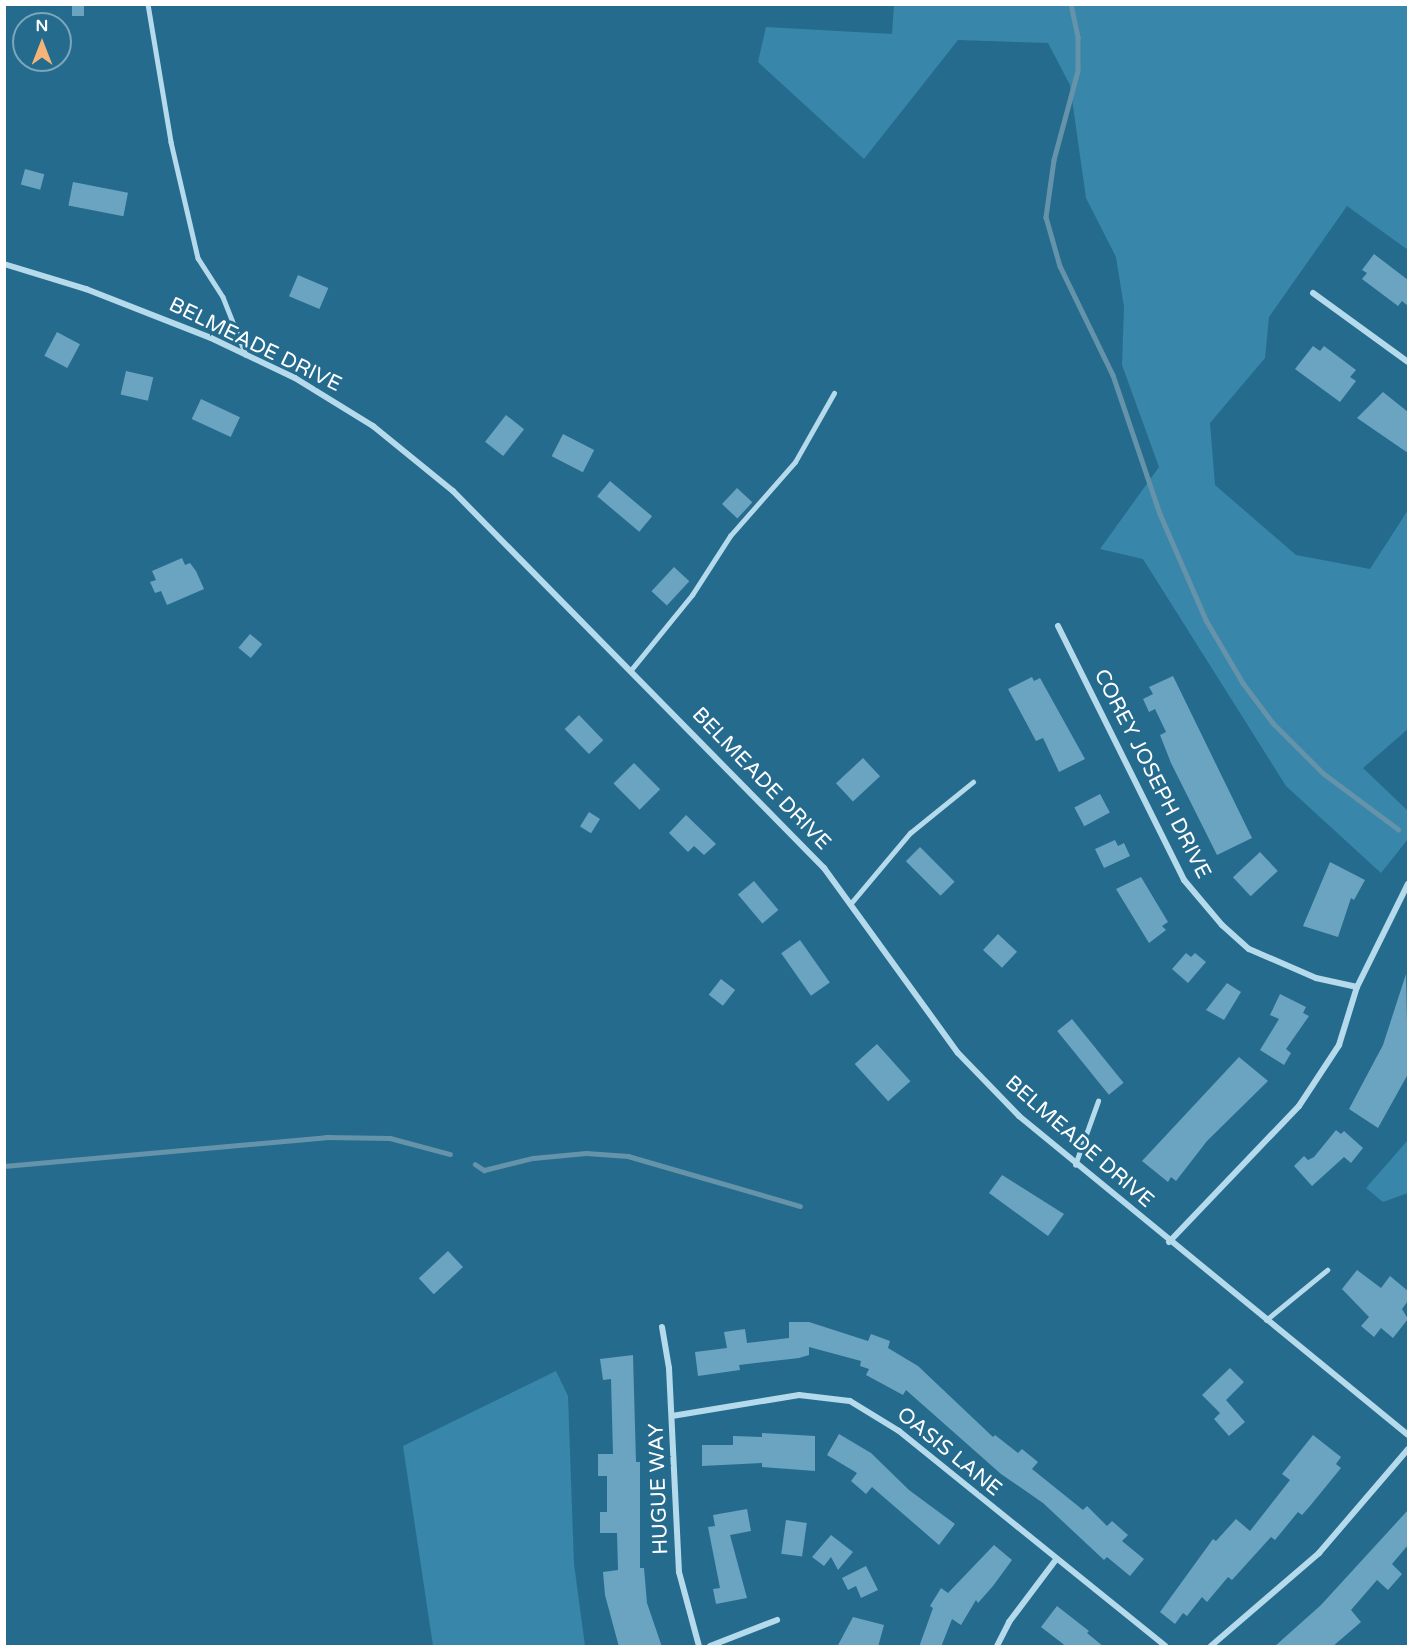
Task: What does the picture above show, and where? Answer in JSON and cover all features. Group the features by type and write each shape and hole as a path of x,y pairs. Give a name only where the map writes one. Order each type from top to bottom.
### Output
{"street":[{"name":"BELMEADE DRIVE","path":"4,264 86,288 246,355 325,395 374,426 453,490 783,823 852,902 958,1053 1019,1116 1075,1165 1408,1435"},
{"path":"1313,293 1408,362"},
{"name":"COREY JOSEPH DRIVE","path":"1058,626 1184,880 1222,925 1249,949 1316,978 1357,987"},
{"path":"1169,1242 1299,1106 1339,1045 1357,987 1408,884"},
{"name":"HUGUE WAY","path":"662,1328 672,1416 679,1572 699,1647"},
{"name":"OASIS LANE","path":"672,1416 799,1395 850,1401 899,1431 1055,1561 1165,1647"},
{"path":"1211,1647 1319,1553 1408,1449"},
{"path":"997,1647 1009,1622 1055,1561"},
{"path":"710,1647 777,1620"}],"lane":[{"path":"148,4 171,142 198,258 223,297 246,355"},
{"path":"631,670 692,595 730,536 795,462 834,393"},
{"path":"852,902 910,833 973,782"},
{"path":"1075,1165 1098,1101"},
{"path":"1266,1320 1327,1269"}],"shaded area":[{"path":"894,5 1408,5 1408,250 1347,206 1269,317 1265,358 1210,423 1215,485 1296,555 1370,569 1408,510 1408,729 1363,768 1408,811 1408,839 1381,873 1286,786 1143,559 1100,549 1159,467 1122,365 1124,307 1116,257 1086,198 1070,85 1048,43 958,40 864,159 758,62 766,27 892,34"},
{"path":"1408,1140 1408,1193 1383,1202 1366,1188"},
{"path":"556,1371 568,1396 574,1564 585,1646 433,1646 403,1446"}],"building":[{"path":"72,4 84,4 84,16 72,16"},
{"path":"25,169 44,174 40,190 21,184"},
{"path":"73,182 128,193 123,216 68,206"},
{"path":"1374,254 1408,280 1408,306 1402,301 1398,306 1362,279 1367,273 1362,270"},
{"path":"298,275 328,288 319,309 289,296"},
{"path":"57,332 80,344 67,368 44,356"},
{"path":"1313,346 1320,351 1324,346 1356,370 1350,377 1356,381 1340,402 1295,369"},
{"path":"126,371 153,377 148,401 121,394"},
{"path":"1383,392 1408,412 1408,453 1357,418"},
{"path":"201,399 240,417 231,437 192,419"},
{"path":"506,415 524,429 503,456 485,442"},
{"path":"563,434 594,450 583,472 552,456"},
{"path":"610,481 652,516 639,532 597,496"},
{"path":"737,488 752,502 737,518 722,504"},
{"path":"182,558 185,565 190,563 196,571 204,589 167,605 161,591 155,593 150,582 156,580 152,571"},
{"path":"674,567 689,581 667,605 651,591"},
{"path":"250,634 262,644 251,658 238,648"},
{"path":"1173,676 1252,838 1217,855 1171,763 1160,735 1166,732 1155,709 1149,712 1143,699 1153,694 1149,687"},
{"path":"1032,677 1034,681 1040,678 1085,759 1059,772 1043,738 1036,741 1008,689"},
{"path":"579,715 603,740 589,754 565,729"},
{"path":"863,758 880,776 853,802 836,783"},
{"path":"634,763 660,789 640,810 613,784"},
{"path":"1100,794 1110,813 1084,826 1074,808"},
{"path":"589,812 600,819 591,833 580,826"},
{"path":"686,815 716,844 704,855 694,846 688,852 669,833"},
{"path":"1115,840 1118,846 1124,843 1130,856 1104,868 1095,849"},
{"path":"920,847 955,882 941,896 906,861"},
{"path":"1260,852 1278,871 1251,896 1233,877"},
{"path":"1330,862 1365,880 1354,900 1351,898 1338,937 1303,926"},
{"path":"1141,877 1168,922 1162,926 1166,930 1149,943 1116,889"},
{"path":"754,881 778,910 762,924 738,894"},
{"path":"998,934 1017,952 1002,968 983,950"},
{"path":"800,940 830,983 811,996 781,953"},
{"path":"1186,953 1191,957 1195,953 1206,962 1188,983 1172,969"},
{"path":"1406,974 1408,1074 1378,1128 1349,1109 1383,1045"},
{"path":"721,979 735,990 723,1006 709,995"},
{"path":"1227,983 1241,992 1224,1020 1206,1010"},
{"path":"1280,994 1306,1007 1303,1013 1309,1016 1286,1049 1291,1053 1284,1065 1260,1050 1279,1019 1270,1015"},
{"path":"1072,1019 1124,1083 1109,1095 1057,1031"},
{"path":"877,1044 910,1081 888,1101 855,1064"},
{"path":"1239,1057 1268,1081 1207,1141 1176,1181 1171,1177 1168,1182 1142,1161"},
{"path":"1336,1130 1341,1134 1344,1131 1363,1148 1351,1163 1344,1157 1312,1186 1294,1166 1304,1156 1308,1160 1314,1157"},
{"path":"1002,1175 1064,1214 1048,1236 989,1193"},
{"path":"448,1251 463,1267 434,1294 419,1278"},
{"path":"1357,1270 1381,1288 1390,1276 1408,1291 1408,1301 1402,1309 1408,1319 1393,1338 1381,1328 1374,1337 1361,1326 1369,1317 1342,1289"},
{"path":"789,1322 809,1322 868,1341 871,1334 890,1341 888,1348 918,1366 993,1437 995,1435 1018,1453 1022,1449 1038,1462 1032,1469 1083,1510 1087,1506 1107,1526 1112,1521 1128,1535 1122,1541 1144,1559 1130,1576 1107,1557 1104,1560 1043,1503 1001,1474 906,1390 903,1395 866,1375 869,1369 860,1366 861,1361 809,1347 809,1355 799,1358 739,1365 740,1370 698,1376 695,1352 727,1348 724,1332 745,1329 747,1343 789,1338"},
{"path":"633,1355 636,1462 640,1462 640,1568 644,1568 647,1603 662,1647 619,1647 605,1595 603,1572 618,1570 617,1533 600,1533 600,1512 607,1512 607,1476 598,1476 598,1454 613,1454 611,1379 603,1380 600,1359"},
{"path":"1230,1368 1244,1382 1226,1400 1245,1422 1229,1436 1214,1419 1220,1413 1202,1395"},
{"path":"762,1433 815,1436 815,1471 762,1467 762,1463 702,1466 702,1445 733,1445 733,1436 762,1437"},
{"path":"839,1434 871,1453 909,1490 955,1524 939,1545 872,1487 866,1494 851,1481 857,1473 827,1455"},
{"path":"1313,1435 1341,1457 1336,1464 1341,1468 1302,1515 1298,1512 1275,1540 1271,1537 1232,1580 1228,1577 1207,1602 1202,1597 1187,1616 1183,1613 1175,1624 1160,1612 1213,1539 1216,1541 1236,1519 1250,1531 1290,1480 1282,1474"},
{"path":"747,1509 751,1531 730,1535 747,1598 716,1604 713,1589 720,1588 708,1527 715,1526 713,1515"},
{"path":"1408,1510 1408,1545 1392,1564 1402,1574 1388,1590 1377,1580 1351,1610 1361,1622 1332,1647 1274,1647 1321,1605"},
{"path":"786,1520 807,1523 802,1557 781,1554"},
{"path":"831,1535 853,1552 838,1570 831,1557 824,1566 812,1557"},
{"path":"994,1545 1012,1560 993,1586 978,1603 976,1600 961,1625 952,1619 941,1647 919,1647 933,1608 930,1606 941,1588 948,1593"},
{"path":"866,1566 878,1590 861,1598 856,1586 848,1590 842,1578"},
{"path":"1057,1606 1089,1631 1087,1633 1104,1647 1067,1647 1041,1627"},
{"path":"853,1617 884,1625 878,1647 837,1647"}],"waterway":[{"path":"1071,4 1078,37 1078,71 1054,160 1046,217 1060,266 1113,375 1160,514 1206,620 1243,683 1273,723 1323,773 1398,829"},
{"path":"4,1166 326,1137 390,1138 450,1154"},
{"path":"475,1164 484,1170 533,1158 586,1153 628,1156 800,1206"}]}
